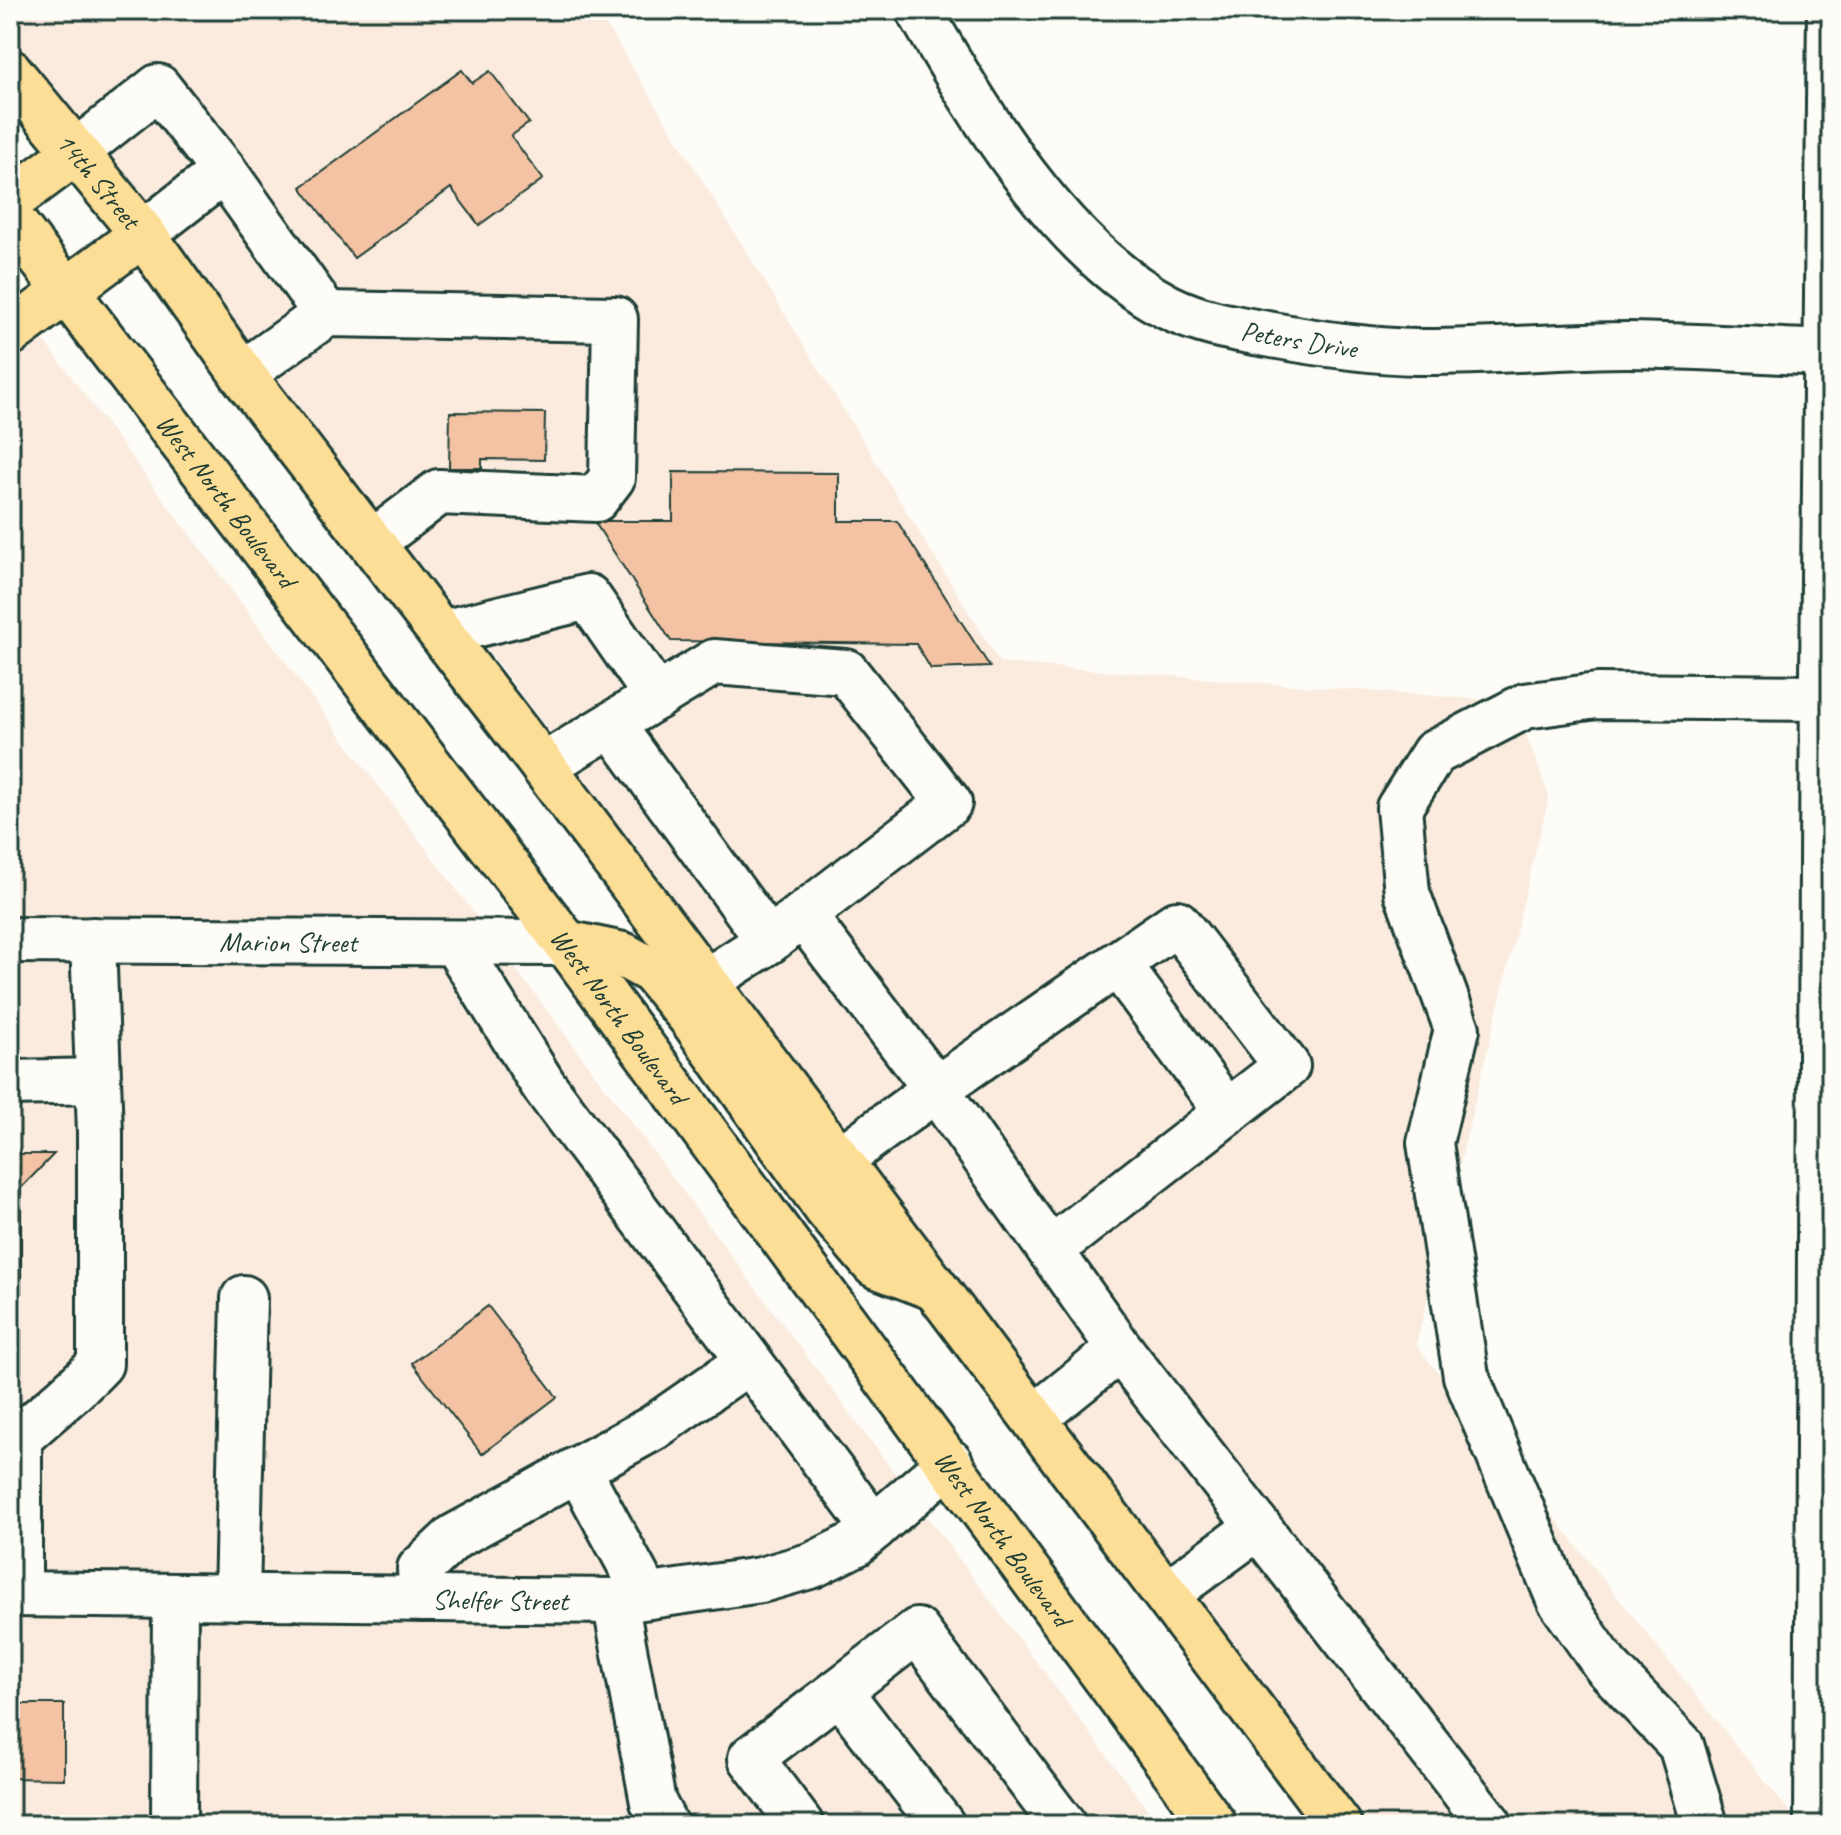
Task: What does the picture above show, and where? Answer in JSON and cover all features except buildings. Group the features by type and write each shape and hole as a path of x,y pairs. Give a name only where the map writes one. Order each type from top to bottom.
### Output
{"main road":[{"name":"14th Street","path":"10,72 143,234 10,333"},
{"path":"10,201 76,152"},
{"name":"West North Boulevard","path":"10,218 566,943 1214,1825"},
{"path":"143,234 242,374 543,766 1339,1825"},
{"path":"566,943 623,955 652,971 692,1019 827,1209 875,1265 935,1288"}],"street":[{"name":"Peters Drive","path":"919,10 955,72 1014,159 1077,237 1132,284 1168,307 1208,324 1314,342 1415,352 1627,345 1827,353"},
{"path":"1817,1825 1830,10"},
{"path":"76,152 158,87 224,171 326,314"},
{"path":"143,234 224,171"},
{"path":"242,374 326,314 615,319 612,478 596,499 439,492 373,542"},
{"path":"442,633 588,597 657,697"},
{"path":"543,766 714,662 846,672 949,803 769,941 705,982"},
{"path":"1705,1825 1681,1745 1606,1666 1559,1599 1466,1376 1430,1143 1457,1029 1407,893 1399,808 1434,753 1525,706 1597,696 1826,682"},
{"path":"612,725 769,941"},
{"path":"803,915 936,1089 1120,1349 1490,1825"},
{"path":"839,1160 936,1089 1177,923 1287,1066 1050,1250"},
{"name":"Marion Street","path":"10,940 566,943"},
{"path":"15,1594 19,1438 73,1393 100,1364 100,1133 93,940"},
{"path":"455,943 544,1086 874,1528"},
{"path":"1118,964 1227,1112"},
{"path":"10,1083 97,1081"},
{"path":"237,1597 244,1298"},
{"path":"1034,1418 1120,1349"},
{"path":"422,1599 420,1569 454,1537 653,1428 749,1361"},
{"name":"Shelfer Street","path":"15,1594 631,1599 761,1580 813,1565 855,1544 950,1462"},
{"path":"578,1469 631,1599 653,1802 665,1825"},
{"path":"1166,1594 1258,1527"},
{"path":"174,1825 175,1596"},
{"path":"801,1825 751,1758 917,1631 1063,1825"},
{"path":"839,1691 942,1825"}],"shaded area":[{"path":"10,10 597,10 1000,663 1514,702 1549,796 1416,1345 1800,1825 1367,1825 959,1282 961,1273 947,1267 497,662 258,359 148,202 144,202 81,120 23,52 10,34"},
{"path":"42,338 1159,1825 10,1825 10,360"}]}
